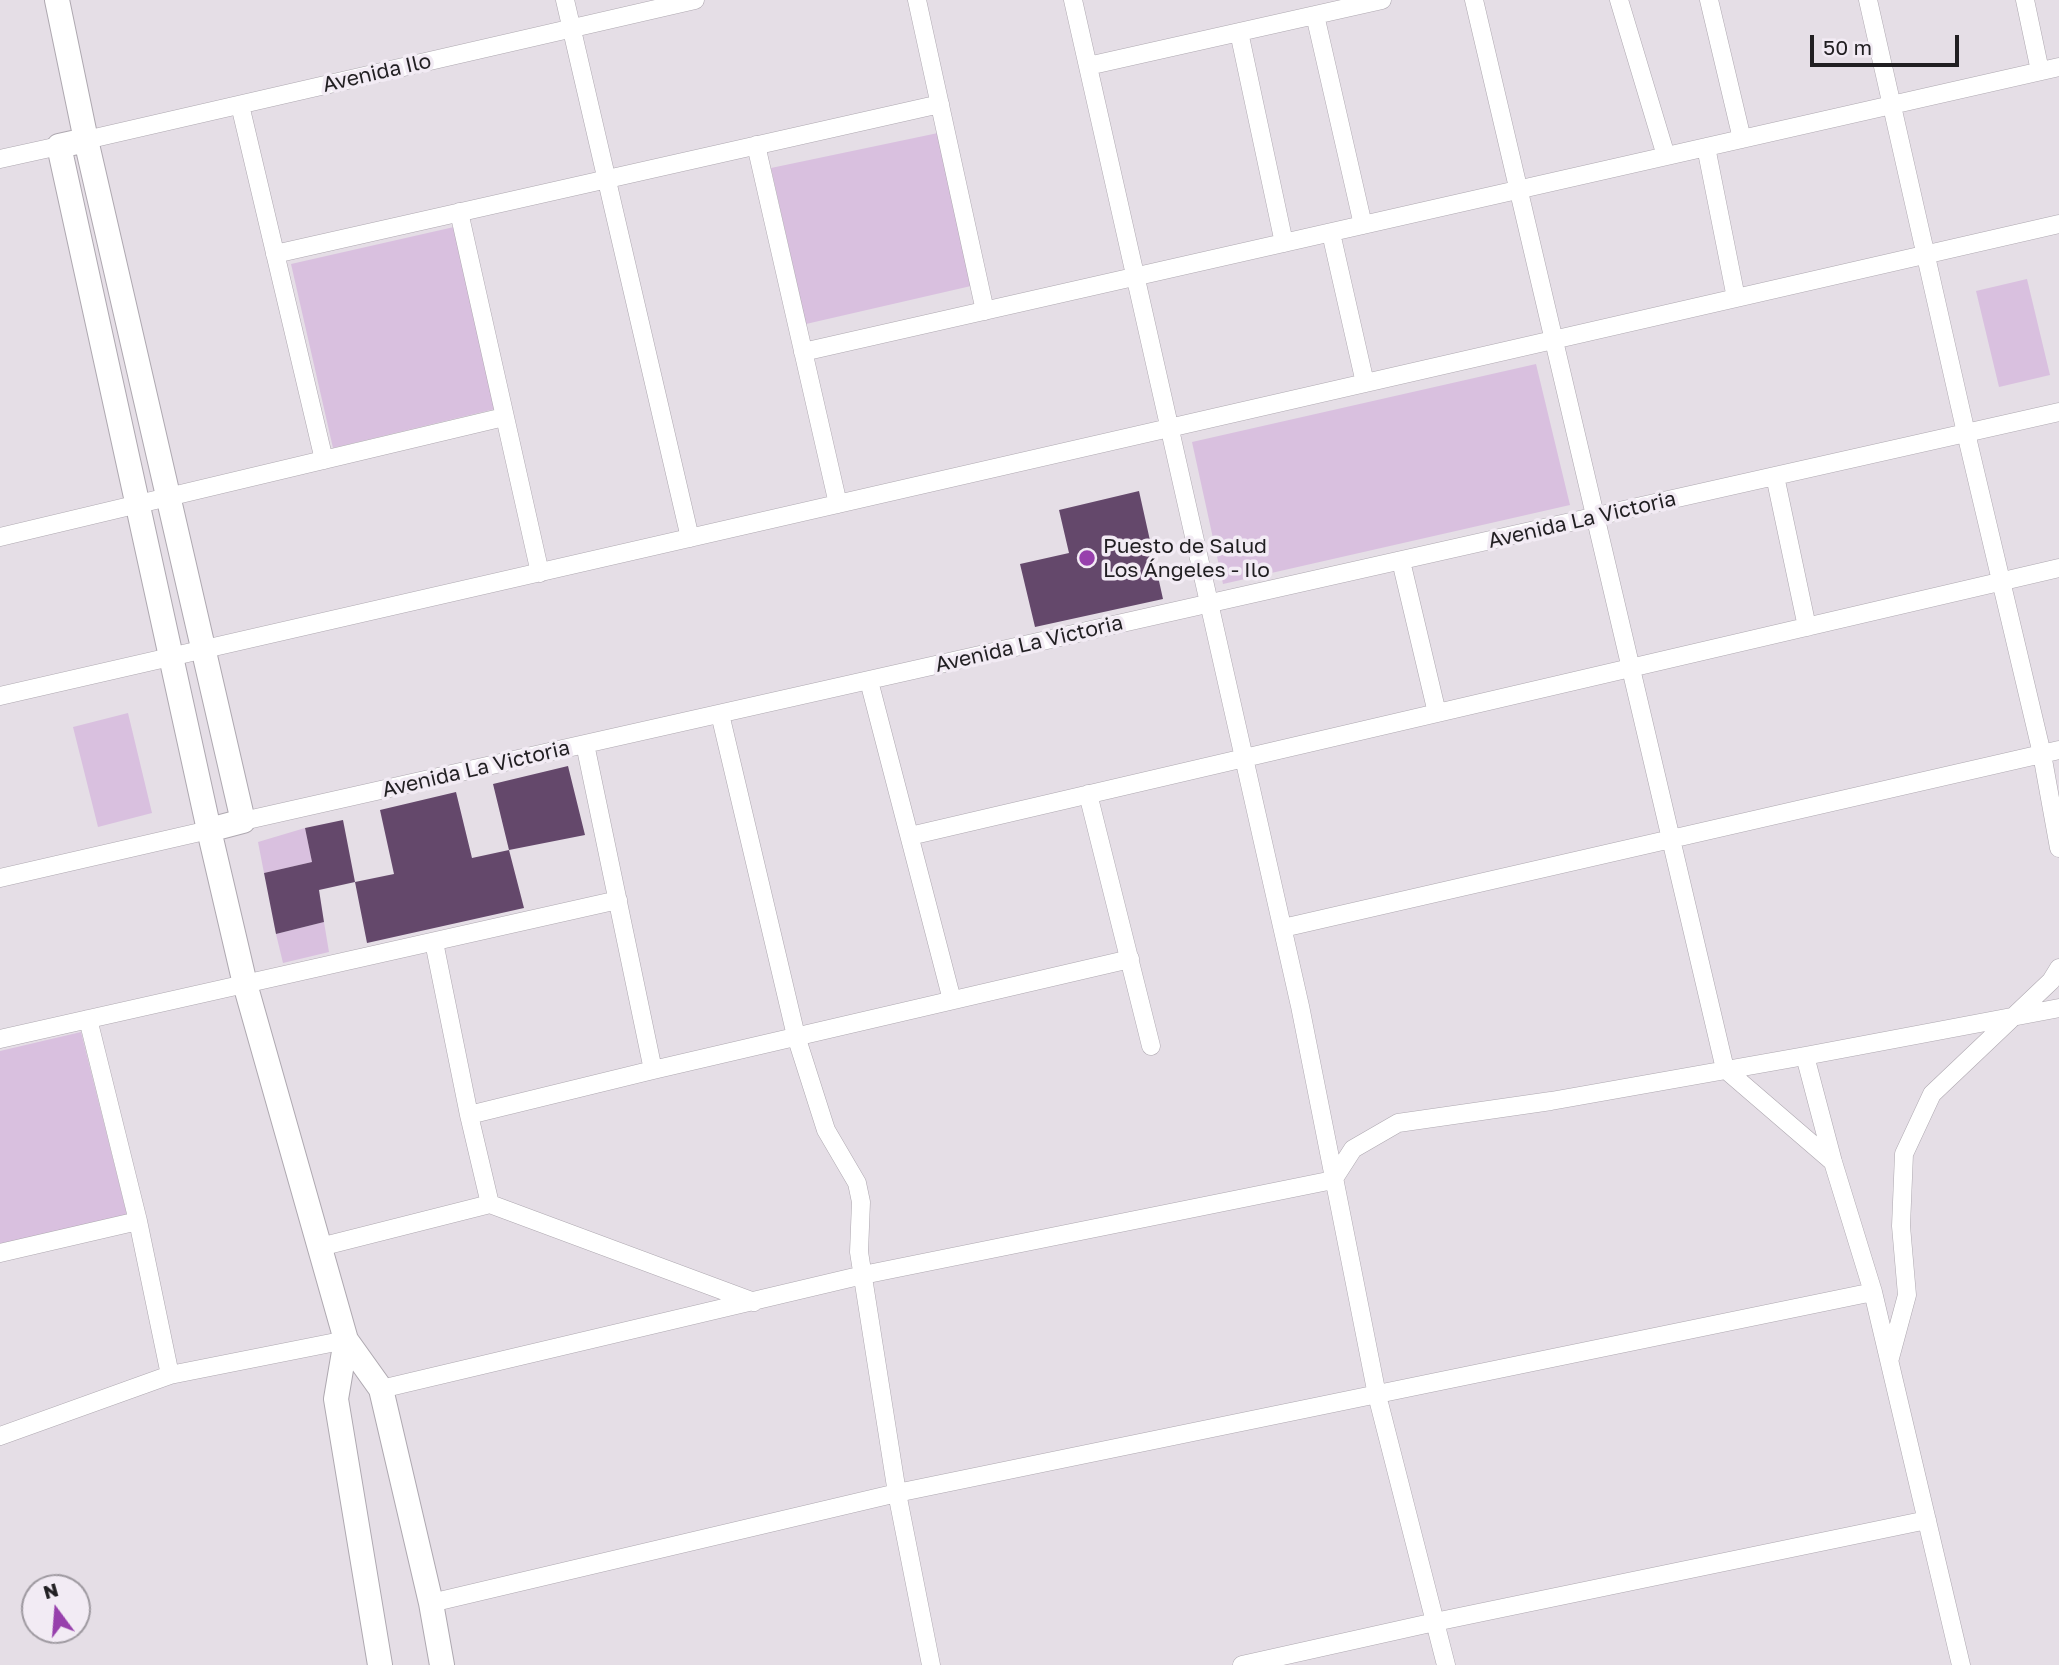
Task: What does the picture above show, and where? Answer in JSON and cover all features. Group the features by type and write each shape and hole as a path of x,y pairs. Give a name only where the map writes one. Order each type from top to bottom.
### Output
{"street":[{"path":"57,0 86,140 243,821"},
{"path":"565,0 690,538"},
{"name":"Avenida Ilo","path":"59,146 695,0"},
{"path":"917,0 985,311"},
{"path":"1073,0 1300,1006 1377,1395 1446,1665"},
{"path":"1088,66 1382,0"},
{"path":"1474,0 1725,1069 1833,1162"},
{"path":"1619,0 1667,156"},
{"path":"1709,0 1742,139"},
{"path":"1868,0 2001,581 2051,752 2059,848"},
{"path":"2025,0 2040,71"},
{"path":"1315,15 1363,225"},
{"path":"1238,33 1284,243"},
{"path":"803,352 2059,67"},
{"path":"275,254 940,104"},
{"path":"240,105 324,460"},
{"path":"756,145 838,504"},
{"path":"0,159 59,146 209,830 246,984 346,1340 381,1389 431,1604 442,1665"},
{"path":"1706,148 1737,298"},
{"path":"459,212 540,573"},
{"path":"0,696 2059,224"},
{"path":"1331,233 1365,383"},
{"name":"Avenida La Victoria","path":"0,878 2059,412"},
{"path":"0,537 504,416"},
{"path":"1775,476 1807,627"},
{"path":"1401,561 1437,713"},
{"path":"910,836 2059,568"},
{"path":"869,681 952,1000"},
{"path":"720,714 796,1036 826,1130 858,1183 861,1202 859,1252 897,1493 931,1665"},
{"path":"585,744 653,1070"},
{"path":"1283,928 2051,752"},
{"path":"1088,794 1151,1046"},
{"path":"0,1039 618,900"},
{"path":"434,942 490,1204"},
{"path":"469,1115 1130,959"},
{"path":"1889,1361 1907,1295 1901,1226 1904,1154 1932,1094 2052,981 2059,968"},
{"path":"381,1389 863,1275 1334,1180 1353,1149 1398,1122 1551,1101 2059,1008"},
{"path":"88,1019 138,1221 170,1376"},
{"path":"1805,1056 1833,1162 1873,1292 1961,1665"},
{"path":"320,1247 490,1204 754,1302"},
{"path":"0,1253 138,1221"},
{"path":"431,1604 897,1493 1873,1292"},
{"path":"0,1436 170,1376 346,1340"},
{"path":"346,1340 336,1399 380,1665"},
{"path":"1242,1665 1927,1520"}],"shaded area":[{"path":"938,133 971,286 806,324 771,168"},
{"path":"454,227 495,409 333,448 291,264"},
{"path":"2027,279 2050,375 1999,387 1976,291"},
{"path":"1536,364 1570,505 1223,584 1192,442"},
{"path":"128,713 152,813 98,827 73,727"},
{"path":"305,828 312,862 264,873 258,842"},
{"path":"324,922 329,952 283,963 276,934"},
{"path":"81,1032 127,1215 0,1244 0,1051"}],"building":[{"path":"1139,491 1163,599 1035,627 1020,564 1069,553 1059,510"},
{"path":"568,766 585,835 509,850 493,784"},
{"path":"456,792 472,858 509,850 524,908 367,943 355,882 394,874 380,810"},
{"path":"343,820 355,882 319,890 324,922 276,934 264,873 312,862 305,828"}],"place":[{"name":"Puesto de Salud Los Ángeles - Ilo","path":"1087,558"}]}
